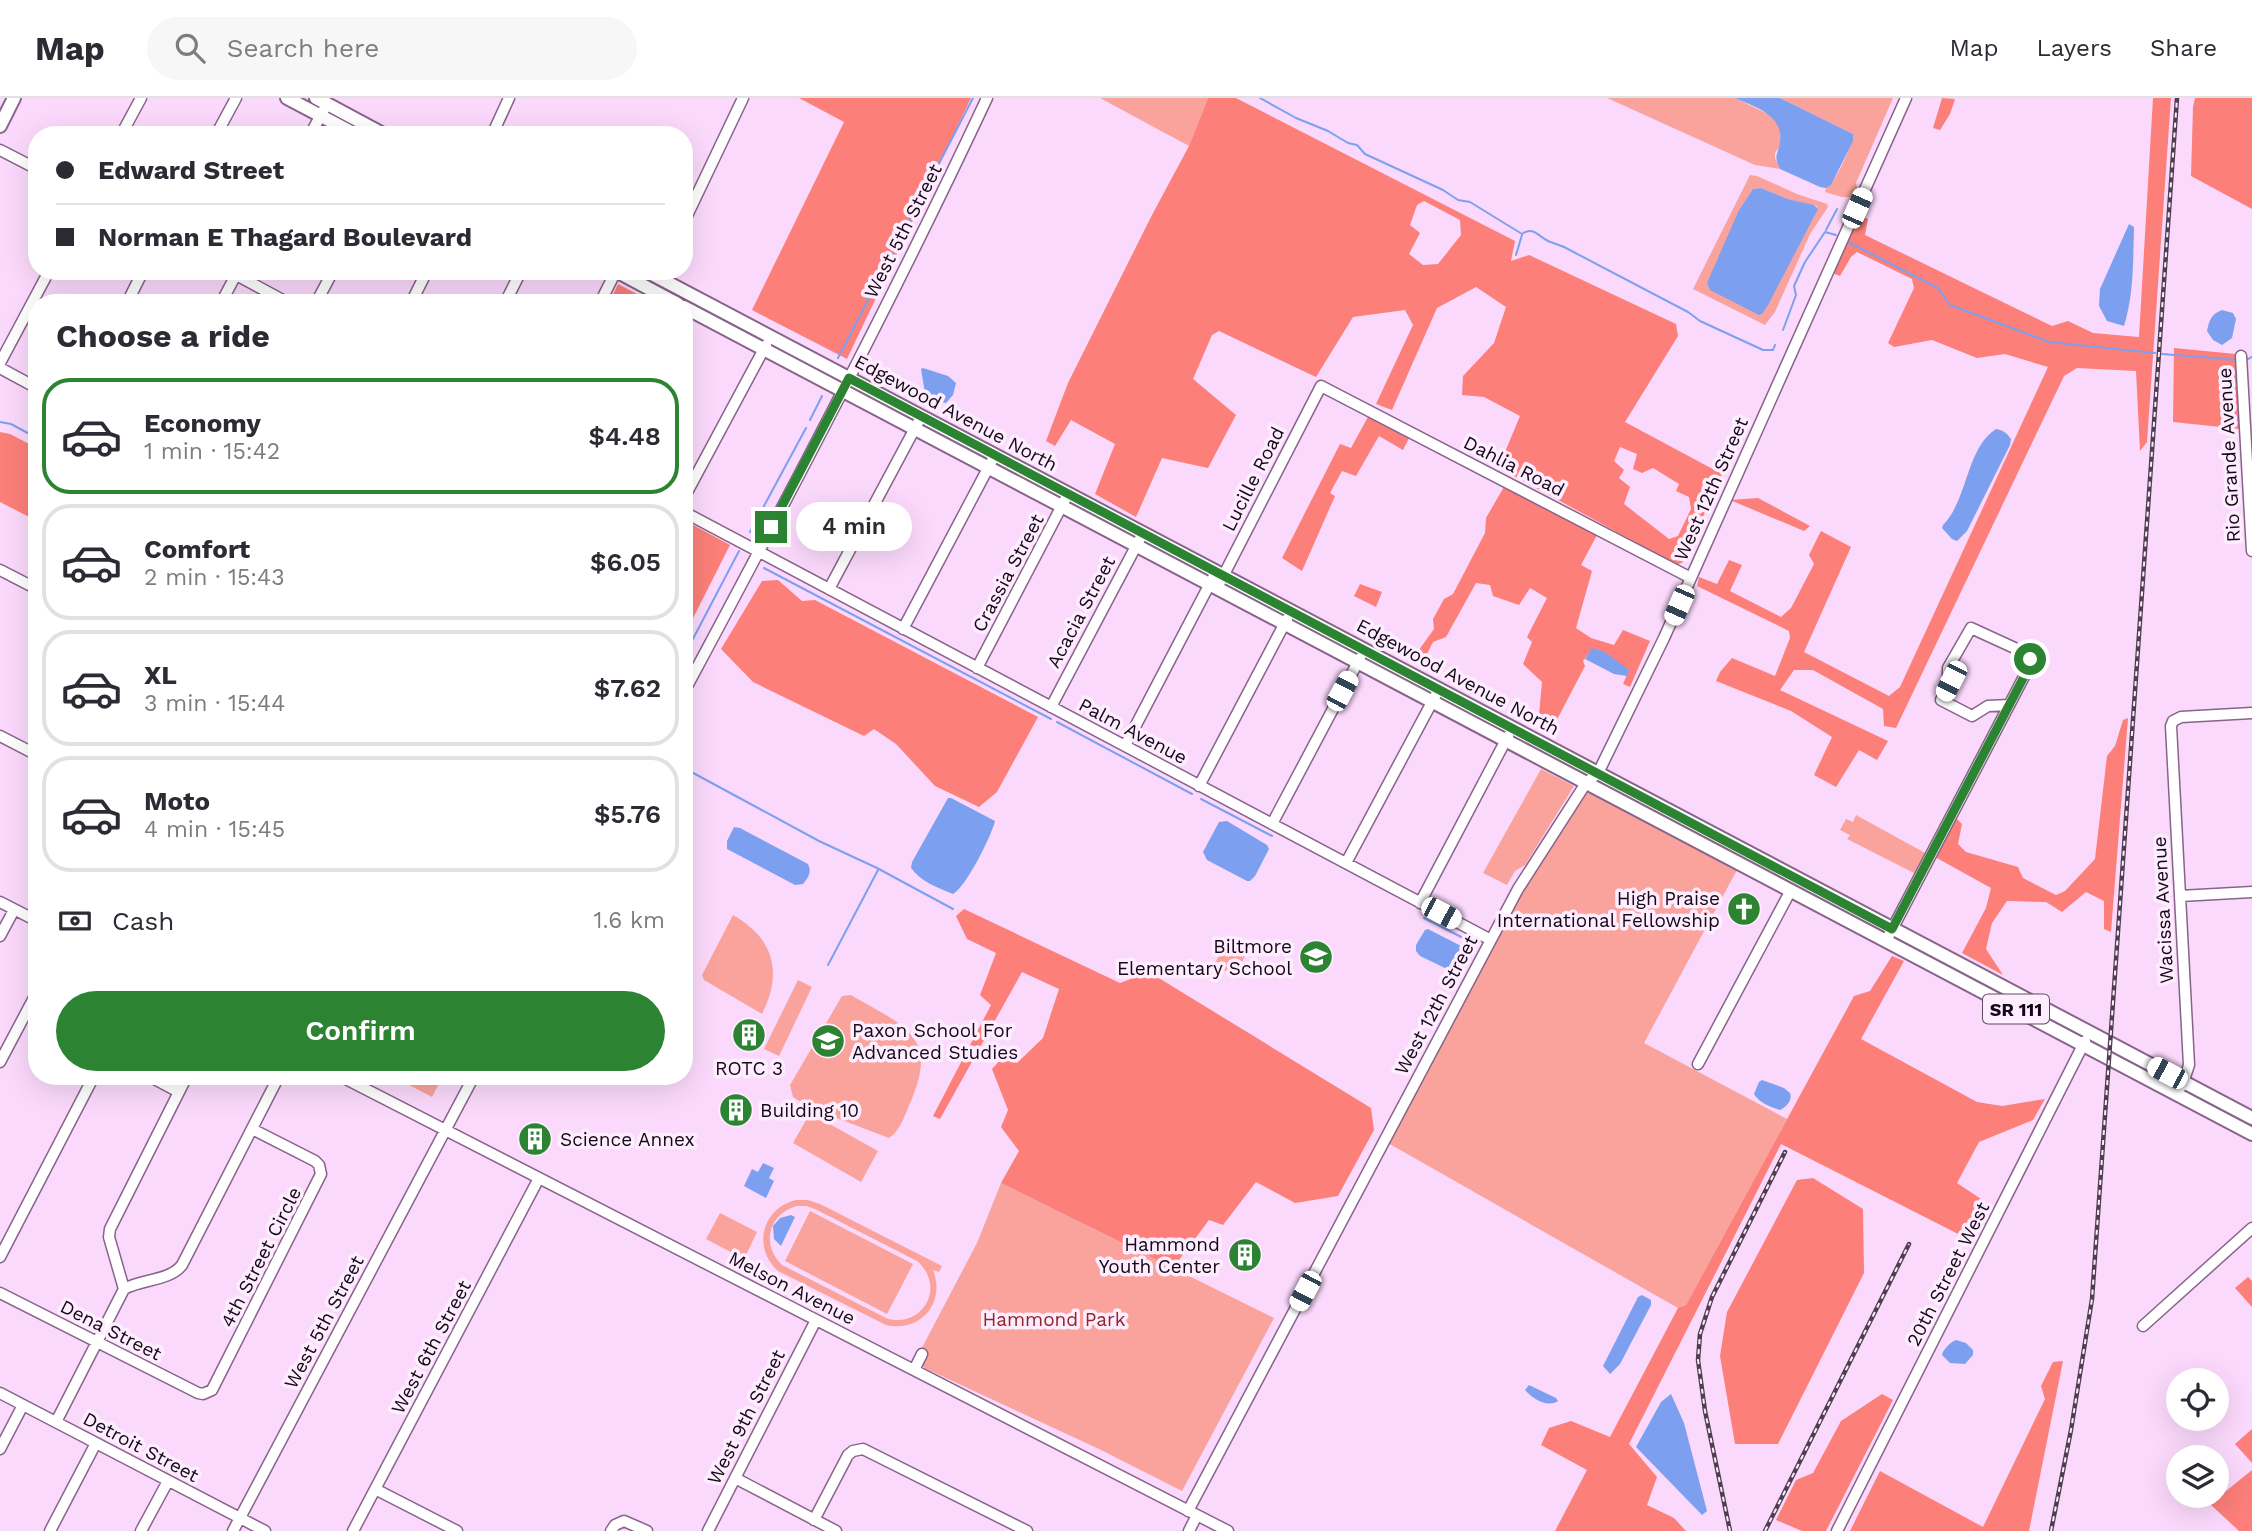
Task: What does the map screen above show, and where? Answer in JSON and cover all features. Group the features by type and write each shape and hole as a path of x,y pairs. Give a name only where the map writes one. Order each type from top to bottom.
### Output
{"main road":[{"path":"2,118 14,98"},
{"path":"287,98 321,106 365,126"},
{"path":"321,106 346,126"},
{"path":"633,280 659,294"},
{"name":"Edgewood Avenue North","path":"668,280 690,294"},
{"name":"Edgewood Avenue North","path":"693,296 2090,1032 2252,1133"},
{"name":"Edgewood Avenue North","path":"693,316 764,349 2083,1044 2252,1118"}],"street":[{"path":"126,126 141,98"},
{"path":"221,126 236,98"},
{"path":"496,126 509,98"},
{"path":"693,203 743,98"},
{"name":"West 5th Street","path":"693,675 843,391 987,98"},
{"name":"West 12th Street","path":"1189,1531 1193,1513 1491,940 1527,875 1586,783 1598,773 1691,578 1906,98"},
{"path":"313,126 321,106"},
{"path":"0,150 28,164"},
{"path":"248,280 272,294"},
{"path":"652,290 656,280"},
{"path":"693,302 696,298"},
{"path":"28,312 0,366 28,383"},
{"path":"693,481 771,337"},
{"name":"Rio Grande Avenue","path":"2241,356 2252,551"},
{"name":"Dahlia Road","path":"1321,386 1691,578"},
{"name":"Lucille Road","path":"1125,746 1321,386"},
{"path":"829,589 922,417"},
{"path":"903,629 995,455"},
{"name":"Crassia Street","path":"977,668 1068,494"},
{"name":"Palm Avenue","path":"693,517 1491,940"},
{"name":"Acacia Street","path":"1051,707 1143,533"},
{"path":"1,572 28,585"},
{"path":"1199,786 1291,611"},
{"path":"1886,941 2028,669 2030,659 2020,650 1971,628 1948,668 1951,681 1941,700 1972,716 1988,706 2009,705"},
{"path":"1272,824 1364,650"},
{"path":"1346,863 1438,689"},
{"name":"Wacissa Avenue","path":"2181,1088 2189,1065 2169,732 2173,721 2181,718 2252,713"},
{"path":"1420,903 1512,727"},
{"path":"0,736 28,750"},
{"path":"1737,862 1744,850"},
{"path":"1698,1064 1791,890"},
{"path":"2179,896 2252,892"},
{"path":"0,902 28,916"},
{"path":"0,936 14,909"},
{"path":"0,1062 28,1009"},
{"name":"20th Street West","path":"1837,1531 2090,1032"},
{"path":"0,1257 89,1085"},
{"path":"166,1085 179,1092"},
{"path":"124,1289 109,1237 110,1229 182,1085"},
{"path":"56,1422 124,1289 178,1270 274,1085"},
{"name":"Melson Avenue","path":"358,1085 1228,1531"},
{"name":"West 5th Street","path":"233,1531 469,1085"},
{"name":"4th Street Circle","path":"207,1393 214,1387 321,1174 315,1161 252,1129"},
{"name":"West 6th Street","path":"353,1531 539,1178"},
{"path":"2143,1326 2252,1228"},
{"name":"Dena Street","path":"0,1293 198,1394 207,1393"},
{"name":"West 9th Street","path":"708,1531 816,1320"},
{"path":"914,1370 922,1354"},
{"name":"Detroit Street","path":"0,1393 265,1531"},
{"path":"0,1450 23,1405"},
{"path":"50,1531 96,1443"},
{"path":"814,1520 848,1455 857,1449 868,1450 1027,1531"},
{"path":"735,1478 836,1531"},
{"path":"141,1531 168,1481"},
{"path":"375,1489 457,1531"},
{"path":"611,1531 619,1523 631,1523 647,1531"}],"green space":[{"path":"1100,98 1208,98 1189,146"},
{"path":"1607,98 1735,98 1770,115 1777,123 1781,132 1780,146 1775,158 1780,169 1755,165"},
{"path":"1780,98 1893,98 1856,183 1858,192 1855,195 1843,197 1825,192 1843,163 1853,134"},
{"path":"1750,175 1827,204 1828,207 1810,234 1775,312 1765,325 1693,289","holes":["1761,188 1788,199 1817,206 1807,227 1739,210 1753,189"]},
{"path":"1541,769 1574,786 1525,865 1515,871 1507,885 1483,873"},
{"path":"1593,792 1738,868 1644,1043 1787,1119 1686,1305 1678,1308 1388,1143 1522,890 1574,808 1587,793"},
{"path":"1856,815 1927,854 1916,874 1847,839 1850,835 1840,830 1846,819 1853,822"},
{"path":"733,915 758,934 771,958 772,984 762,1014 704,980 702,975"},
{"path":"1228,938 1249,948 1235,976 1214,965"},
{"path":"798,980 812,987 779,1056 764,1049"},
{"path":"851,995 900,1024 911,1034 918,1046 921,1060 919,1078 897,1131 889,1138 810,1108 793,1097 790,1085 842,996"},
{"path":"409,1085 438,1085 432,1097"},
{"path":"810,1113 878,1151 861,1182 793,1143"},
{"name":"Hammond Park","path":"1001,1183 1274,1318 1182,1491 914,1363 977,1243"},
{"path":"808,1200 820,1204 942,1266 939,1272 933,1270 936,1293 928,1312 920,1320 910,1324 886,1325 778,1271 770,1262 763,1241 769,1220 784,1204","holes":["807,1206 917,1261 926,1271 930,1282 927,1302 921,1311 901,1320 888,1319 782,1265 771,1248 774,1223 787,1210"]},
{"path":"810,1211 913,1264 887,1314 785,1261"},
{"path":"720,1213 757,1232 744,1259 706,1239"}],"shaded area":[{"path":"799,98 971,98 847,359 752,310 844,122"},
{"path":"1208,98 1236,98 1515,241 1511,261 1529,255 1676,324 1678,336 1625,422 1722,474 1683,562 1677,565 1507,472 1500,464 1520,416 1484,397 1462,395 1463,376 1494,343 1506,307 1476,287 1437,308 1392,410 1376,404 1413,325 1405,310 1353,317 1316,377 1219,331 1212,335 1193,379 1236,415 1208,468 1162,458 1136,517 1095,494 1115,444 1071,420 1055,446 1046,441 1068,383 1189,146","holes":["1424,201 1460,220 1461,235 1438,264 1423,265 1409,254 1420,233 1410,225 1417,205","1620,447 1637,454 1633,469 1642,473 1653,468 1679,484 1676,491 1689,497 1691,509 1678,536 1669,539 1624,504 1630,487 1619,478 1624,470 1614,461"]},
{"path":"1942,98 1955,99 1940,130 1933,128"},
{"path":"2153,98 2171,98 2147,442 2140,451 2136,371 2077,368 2064,376 1896,728 1884,726 1883,709 1813,670 1794,670 1780,690 1888,741 1877,760 1859,750 1836,787 1814,775 1832,737 1791,711 1716,681 1732,658 1775,676 1790,638 1789,631 1697,586 1699,577 1717,584 1729,560 1742,565 1730,591 1781,617 1791,608 1814,564 1809,555 1821,531 1851,547 1804,652 1889,696 1900,687 2048,367 2005,354 1977,358 1932,340 1894,347 1888,343 1914,288 1912,279 1857,252 1840,276 1832,273 1860,216 1868,219 1865,235 2052,326 2068,321 2093,333 2139,337"},
{"path":"2195,98 2252,98 2252,209 2191,176"},
{"path":"618,284 637,294 613,294"},
{"path":"2174,348 2236,354 2240,429 2173,422"},
{"path":"1369,415 1410,436 1403,450 1379,436 1356,476 1342,471 1330,493 1335,496 1302,571 1282,558 1340,444 1351,448"},
{"path":"0,432 28,443 28,516 0,502"},
{"path":"1505,485 1597,535 1581,565 1592,571 1576,628 1591,638 1614,645 1623,630 1650,641 1630,687 1623,684 1629,670 1592,649 1583,661 1585,666 1549,735 1538,726 1542,682 1523,664 1532,642 1527,637 1547,598 1530,588 1519,605 1493,596 1490,585 1476,583 1446,637 1433,642 1422,664 1415,663 1416,654 1434,629 1433,619 1444,599 1453,594 1485,533 1486,518"},
{"path":"1758,498 1810,526 1804,531 1730,500"},
{"path":"693,525 730,545 693,618"},
{"path":"778,580 802,601 815,600 1038,717 997,792 979,807 935,786 896,744 874,729 864,736 753,682 721,649 762,581"},
{"path":"1360,584 1382,592 1376,607 1354,596"},
{"path":"2128,718 2111,932 2104,929 2104,901 2086,892 2062,912 2046,902 2007,901 1992,923 1986,949 2003,975 1962,953 1986,908 1991,888 1935,857 1955,817 1962,824 1958,844 1966,852 2018,867 2023,878 2056,895 2065,891 2095,859 2107,756 2115,746 2123,720"},
{"path":"964,909 1120,983 1149,972 1371,1108 1374,1130 1338,1196 1295,1203 1256,1182 1223,1225 1209,1220 1173,1268 1001,1183 1019,1151 1001,1127 1008,1110 992,1069 1002,1058 1017,1063 1043,1038 1059,989 1022,972 940,1119 933,1116 991,1005 980,995 996,953 967,939 956,916"},
{"path":"1892,956 1904,961 1861,1039 1977,1102 2002,1106 2045,1099 2033,1120 1979,1142 1957,1183 1987,1203 1970,1240 1781,1144 1629,1444 1657,1477 1647,1505 1674,1518 1686,1531 1555,1531 1587,1470 1541,1445 1549,1428 1571,1421 1610,1437 1678,1308 1686,1305 1854,996 1870,991"},
{"path":"1813,1178 1863,1209 1864,1273 1778,1444 1735,1444 1720,1356 1727,1312 1797,1180"},
{"path":"2248,1277 2252,1281 2252,1307 2235,1288"},
{"path":"2063,1361 2029,1531 1850,1531 1880,1471 1983,1527 2045,1399 2041,1386 2053,1362"},
{"path":"1882,1394 1893,1400 1826,1531 1802,1531 1776,1520 1796,1480 1813,1473 1841,1421"},
{"path":"2252,1429 2252,1463 2235,1444"},
{"path":"2252,1470 2252,1531 2239,1531 2214,1508 2229,1508 2229,1489"}],"water":[{"path":"1735,98 1780,98 1853,134 1853,141 1831,185 1820,187 1780,169 1776,158 1780,142 1777,125 1766,113"},
{"path":"1761,188 1788,199 1814,205 1818,209 1768,305 1759,315 1710,290 1707,283 1739,210 1753,189"},
{"path":"2129,224 2134,227 2133,265 2130,302 2124,326 2107,321 2099,306 2100,289"},
{"path":"2222,310 2233,313 2236,319 2232,338 2222,345 2213,340 2207,331 2211,318"},
{"path":"923,368 948,376 956,383 953,395 946,403 936,401 925,393"},
{"path":"1996,429 2008,435 2011,439 2010,445 1967,531 1957,541 1942,528 1943,525 1958,502 1979,448"},
{"path":"1592,648 1605,652 1629,670 1627,676 1614,674 1585,659"},
{"path":"948,798 995,821 977,861 953,894 924,881 911,868"},
{"path":"1227,821 1267,845 1269,849 1250,881 1207,860 1203,852 1219,822"},
{"path":"734,827 808,864 809,872 805,882 795,885 727,849 727,841"},
{"path":"1428,929 1463,947 1464,952 1451,971 1420,956 1416,951 1416,945"},
{"path":"1762,1080 1790,1093 1790,1101 1785,1107 1776,1109 1756,1097 1754,1094"},
{"path":"763,1163 774,1168 769,1178 774,1181 766,1198 744,1186 752,1169 758,1172"},
{"path":"791,1215 795,1217 781,1246 774,1239 773,1226 780,1218"},
{"path":"1642,1295 1651,1300 1651,1305 1620,1364 1610,1374 1603,1366 1638,1297"},
{"path":"1956,1340 1966,1343 1973,1350 1973,1355 1965,1364 1950,1363 1942,1355"},
{"path":"1529,1385 1558,1401 1549,1404 1536,1399 1525,1390"},
{"path":"1671,1394 1684,1423 1707,1511 1702,1515 1636,1447 1661,1402"}],"waterway":[{"path":"838,358 973,98"},
{"path":"1260,98 1296,118 1357,145 1365,154 1443,190 1458,200 1470,202 1522,234 1532,231 1564,247 1688,312 1700,321 1763,350 1773,350 1775,345"},
{"path":"1826,230 1837,209"},
{"path":"1783,330 1796,295 1794,286 1805,262 1825,232 1836,235"},
{"path":"1516,255 1522,235"},
{"path":"1848,242 1938,288 1950,305 2049,342 2155,353"},
{"path":"2162,354 2238,360"},
{"path":"2246,360 2252,357"},
{"path":"810,420 822,396"},
{"path":"0,422 11,424 28,433"},
{"path":"750,532 806,428"},
{"path":"693,639 739,551"},
{"path":"764,568 1051,719"},
{"path":"1057,722 1192,794"},
{"path":"693,773 953,909"},
{"path":"1201,799 1272,836"},
{"path":"828,965 878,870"},
{"path":"1424,918 1471,942"}],"railway":[{"path":"2051,1531 2071,1430 2092,1299 2177,98"},
{"path":"1730,1531 1705,1411 1698,1360 1700,1334 1712,1297 1785,1152"},
{"path":"1765,1531 1909,1244"}],"place":[{"name":"High Praise International Fellowship","path":"1744,909"},
{"name":"Biltmore Elementary School","path":"1316,957"},
{"name":"ROTC 3","path":"749,1035"},
{"name":"Paxon School For Advanced Studies","path":"828,1041"},
{"name":"Building 10","path":"736,1110"},
{"name":"Science Annex","path":"535,1139"},
{"name":"Hammond Youth Center","path":"1245,1255"}],"route":[{"path":"771,527 849,378 1892,929 2028,669 2030,659"}]}
